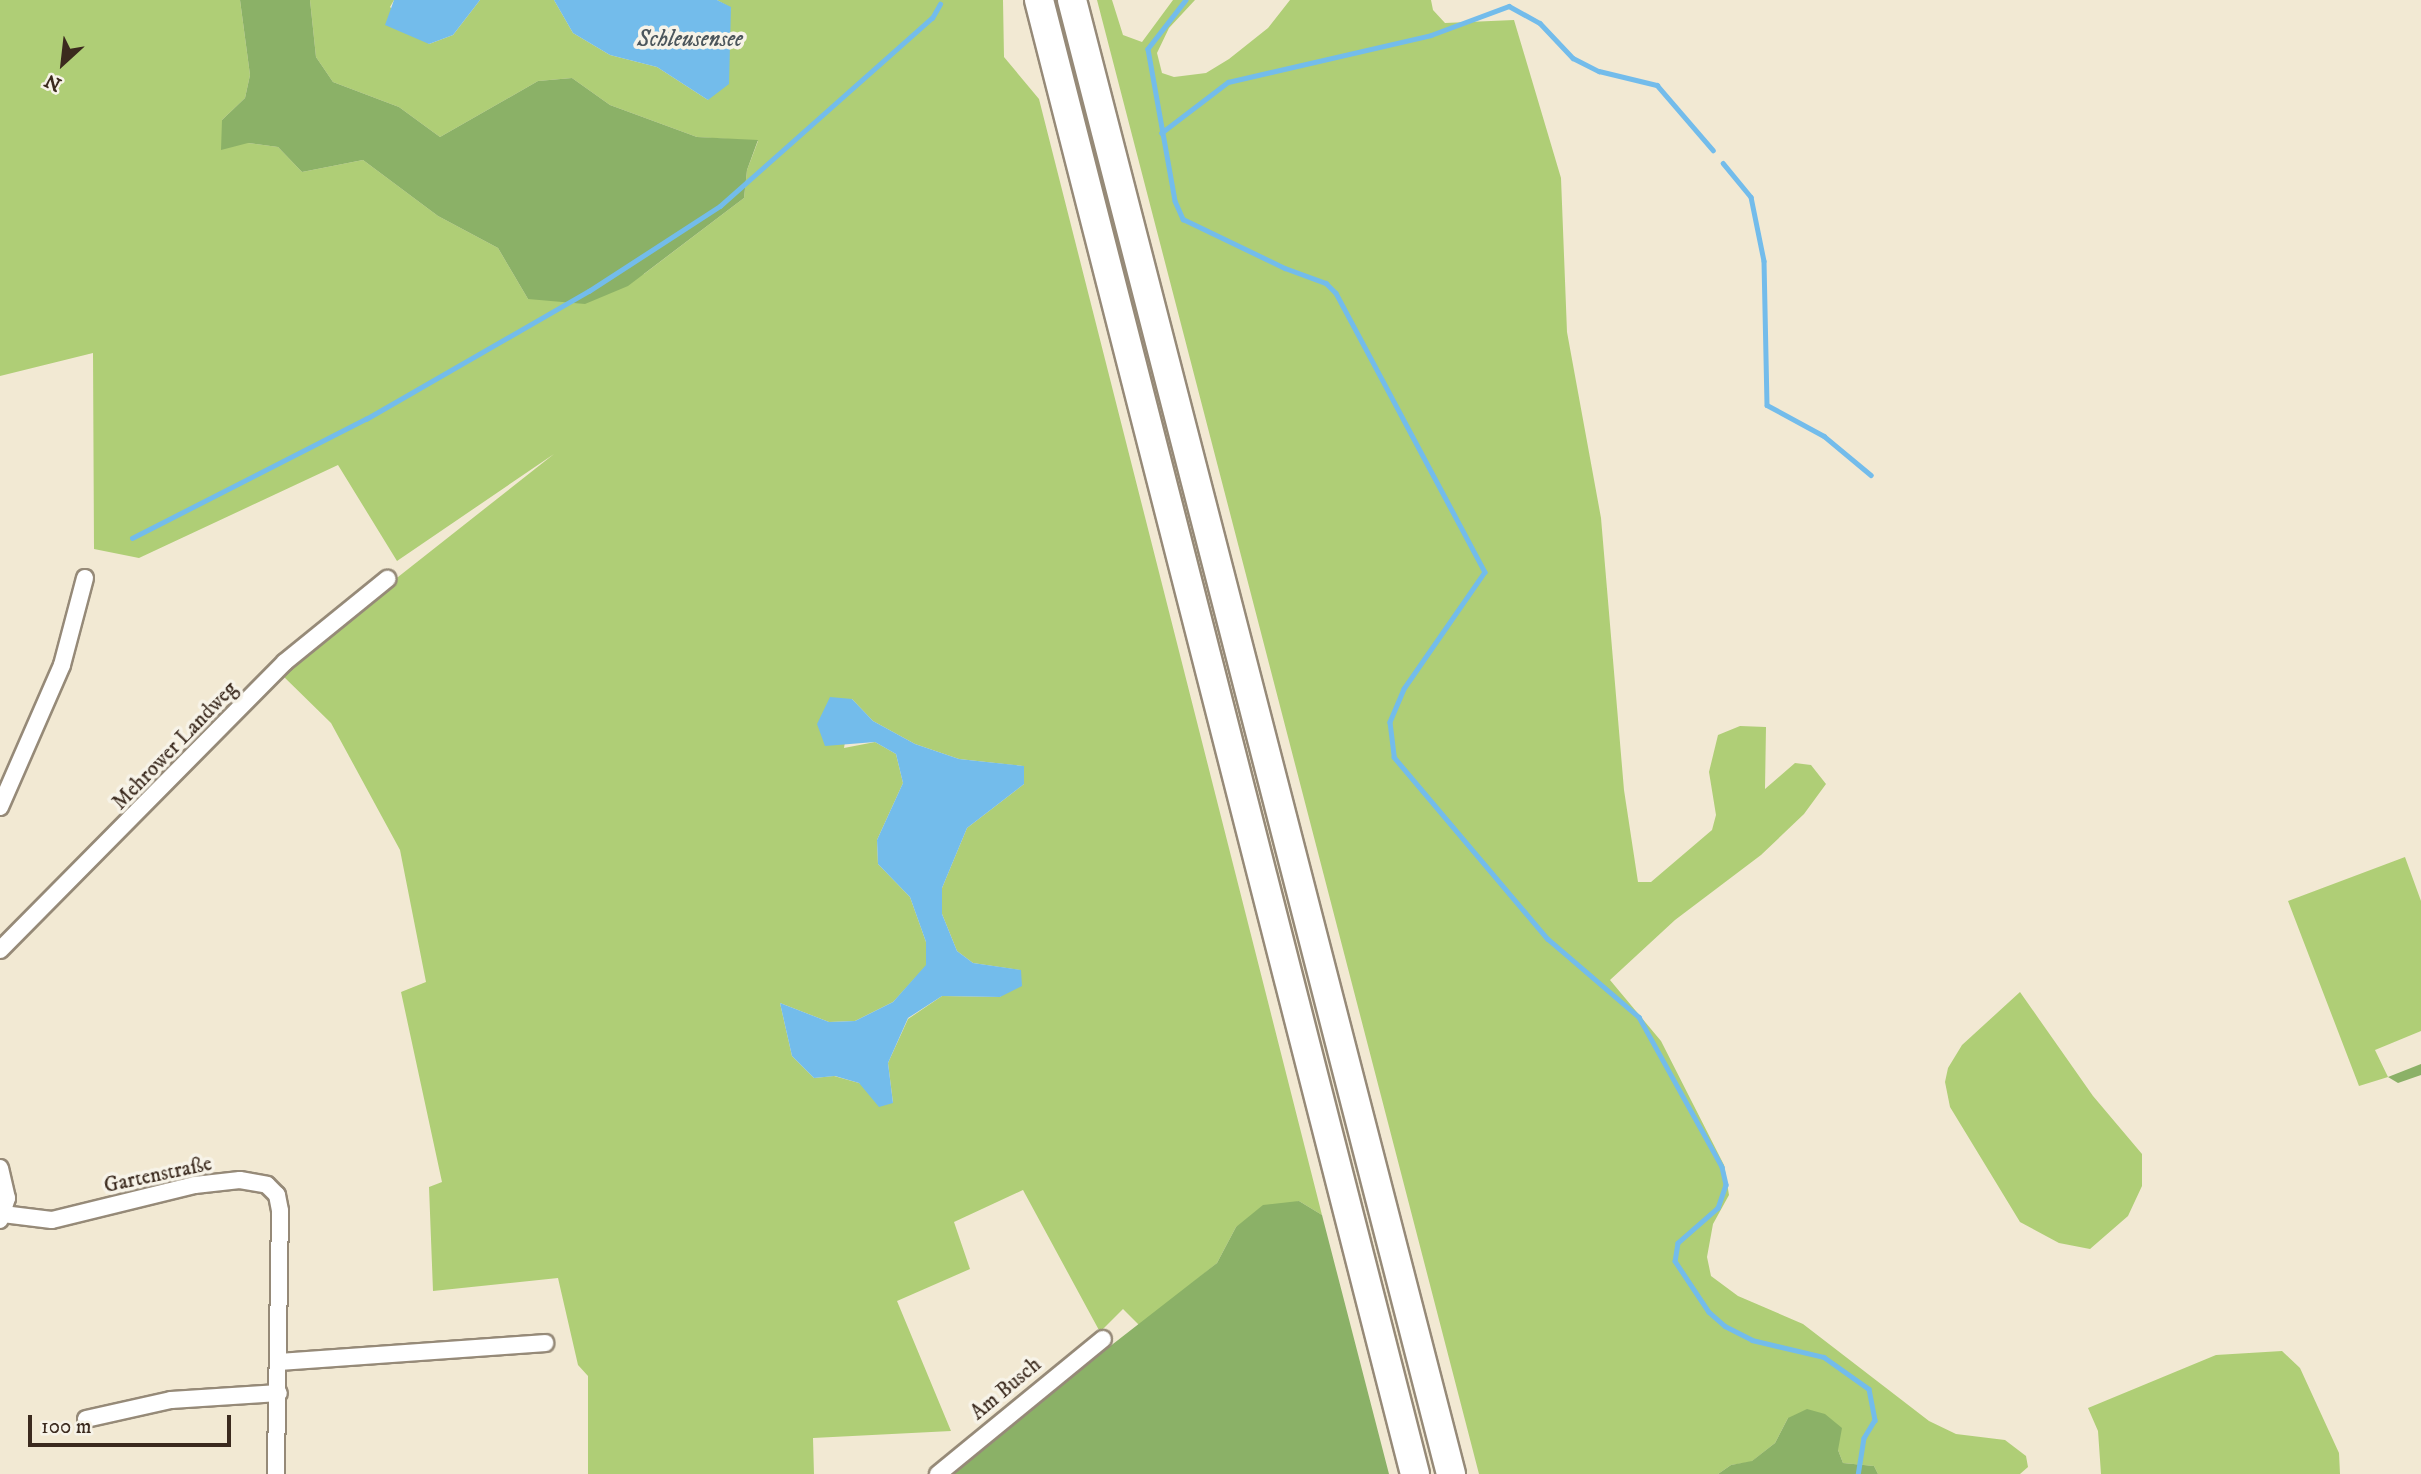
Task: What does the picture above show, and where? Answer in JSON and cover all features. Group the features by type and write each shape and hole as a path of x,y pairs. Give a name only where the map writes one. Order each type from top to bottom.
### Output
{"highway":[{"path":"1039,0 1415,1474"},
{"path":"1072,0 1451,1474"}],"street":[{"path":"0,807 62,665 86,578"},
{"name":"Mehrower Landweg","path":"0,950 285,662 387,579"},
{"path":"0,1168 7,1198 2,1217"},
{"name":"Gartenstraße","path":"2,1217 52,1220 195,1185 240,1180 267,1185 277,1195 280,1211 280,1362 276,1474"},
{"name":"Am Busch","path":"938,1474 1102,1339"},
{"path":"280,1362 545,1343"},
{"path":"86,1419 171,1400 279,1394"}],"green space":[{"path":"0,0 240,0 250,75 245,98 222,120 248,143 278,147 302,172 363,160 438,216 498,248 528,299 644,274 744,198 747,170 758,141 697,137 610,105 572,78 538,81 440,137 399,107 333,82 316,57 310,0 394,0 390,7 429,44 453,35 480,0 554,0 573,33 610,55 657,67 708,100 731,8 717,0 1003,0 1004,57 1039,99 1322,1215 1299,1201 1236,1227 1217,1263 1140,1326 1123,1309 1100,1332 1023,1190 954,1222 970,1269 897,1301 951,1431 813,1438 814,1474 588,1474 588,1376 578,1365 558,1278 433,1291 429,1187 442,1182 401,992 426,982 400,850 331,723 281,674 327,633 554,454 397,561 338,465 139,558 94,549 93,353 0,376","holes":["852,699 873,721 915,744 959,759 1023,766 1024,784 967,828 942,888 942,914 957,951 973,963 1020,970 1000,997 942,996 908,1019 888,1063 893,1103 859,1083 834,1076 814,1078 792,1056 780,1003 829,1022 855,1021 893,1002 926,966 926,942 910,897 878,864 877,840 903,783 896,754 875,742 844,748"]},
{"path":"240,0 310,0 316,57 333,82 399,107 440,137 538,81 572,78 610,105 697,137 758,140 747,170 744,198 628,286 585,304 528,299 498,248 438,216 363,160 302,172 278,147 248,143 221,150 222,120 245,98 250,75"},
{"path":"1097,0 1112,0 1123,35 1142,42 1173,0 1195,0 1169,28 1157,53 1162,73 1174,77 1206,73 1229,59 1268,28 1290,0 1431,0 1433,10 1445,23 1514,20 1561,178 1567,332 1601,518 1624,790 1638,882 1651,882 1712,830 1716,815 1709,772 1718,735 1740,726 1766,727 1765,789 1795,763 1811,765 1826,784 1804,814 1761,855 1675,920 1610,980 1661,1041 1724,1165 1729,1195 1713,1224 1707,1257 1711,1276 1738,1296 1803,1324 1929,1421 1956,1434 2005,1440 2026,1456 2028,1467 2020,1474 1878,1474 1874,1466 1843,1463 1838,1450 1788,1418 1775,1443 1751,1462 1731,1465 1718,1474 1479,1474"},
{"path":"2405,857 2421,901 2421,1031 2375,1050 2388,1077 2359,1086 2288,901"},
{"path":"2020,992 2093,1096 2142,1154 2142,1186 2128,1216 2090,1249 2059,1243 2020,1222 1950,1107 1945,1082 1948,1068 1962,1045"},
{"path":"2421,1064 2421,1075 2398,1083 2388,1077"},
{"path":"1299,1201 1322,1215 1389,1474 946,1474 1217,1263 1236,1227 1263,1205"},
{"path":"2282,1351 2300,1368 2339,1453 2340,1474 2101,1474 2098,1431 2088,1408 2216,1355"},
{"path":"1807,1409 1825,1414 1842,1428 1838,1450 1843,1463 1874,1466 1878,1474 1718,1474 1731,1465 1752,1461 1775,1443 1788,1418"}],"water":[{"path":"394,0 480,0 453,35 429,44 385,25"},
{"name":"Schleusensee","path":"554,0 717,0 731,7 729,84 708,100 657,67 610,55 573,33"},
{"path":"830,697 852,699 873,721 915,744 959,759 1024,766 1024,784 967,828 942,888 942,914 957,951 973,963 1021,970 1022,986 1000,997 942,996 908,1018 888,1063 893,1103 879,1107 859,1083 835,1076 814,1078 792,1056 780,1003 829,1022 855,1021 893,1002 926,965 926,942 910,897 878,864 877,840 903,783 896,754 875,742 825,746 817,724"}],"waterway":[{"path":"1186,0 1148,49 1175,201 1183,219 1285,268 1326,283 1336,293 1485,572 1404,689 1390,722 1394,757 1548,939 1639,1017 1722,1167 1726,1185 1718,1208 1678,1243 1675,1261 1709,1312 1725,1326 1752,1340 1824,1357 1869,1389 1875,1420 1864,1438 1858,1474"},
{"path":"132,538 366,419 589,291 720,206 932,18 940,4"},
{"path":"1161,133 1228,82 1431,35 1509,6 1540,23 1573,58 1599,71 1657,85 1713,150"},
{"path":"1723,163 1751,197 1764,261 1767,405 1824,436 1871,475"}]}
